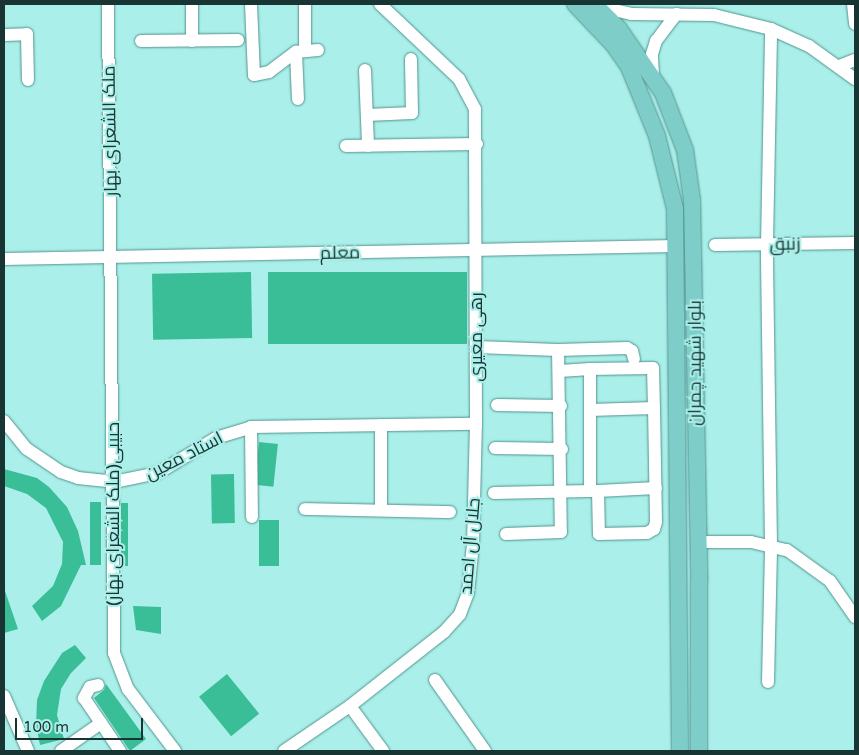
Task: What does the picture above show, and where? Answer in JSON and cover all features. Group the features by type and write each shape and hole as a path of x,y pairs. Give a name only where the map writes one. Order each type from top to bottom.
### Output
{"main road":[{"name":"بلوار شهید چمران","path":"575,4 613,44 639,88 658,136 672,189 676,246 680,751"},
{"name":"بلوار شهید چمران","path":"595,5 619,28 663,94 685,150 694,214 699,542 699,751"},
{"path":"676,246 694,244"}],"street":[{"name":"ملک الشعرای بهار","path":"108,4 112,258"},
{"path":"192,4 192,41"},
{"path":"251,4 254,75 269,72 306,50"},
{"path":"298,99 306,50 305,4"},
{"path":"380,4 459,79 476,109 477,250"},
{"path":"853,4 855,24"},
{"path":"595,5 632,14 714,15 771,29 810,46 855,79"},
{"path":"652,76 652,54 656,41 676,14"},
{"path":"768,682 771,546 768,244 771,29"},
{"path":"4,35 27,34 28,80"},
{"path":"141,41 238,40"},
{"path":"367,115 412,113 411,60"},
{"path":"839,66 855,60"},
{"path":"366,70 368,146"},
{"path":"346,146 477,144"},
{"name":"زنبق","path":"715,245 855,243"},
{"name":"معلم","path":"4,259 676,246"},
{"name":"رهی معیری","path":"476,424 477,250"},
{"name":"حبیبی(ملک الشعرای بهار)","path":"112,258 114,653 128,689 174,751"},
{"path":"476,347 558,350 627,348 634,359"},
{"path":"506,534 561,532 562,449 558,350"},
{"path":"560,371 590,369 653,368 656,522 654,529 647,534 599,534 594,491 590,369"},
{"path":"496,406 561,406"},
{"path":"590,410 654,408"},
{"name":"استاد معین","path":"4,420 27,449 61,472 78,478 114,482 158,473 216,438 251,427 476,424"},
{"name":"جلال آل احمد","path":"284,751 350,706 444,632 460,614 468,594 473,544 476,424"},
{"path":"381,425 381,510"},
{"path":"251,427 252,517"},
{"path":"495,448 562,449"},
{"path":"494,493 656,488"},
{"path":"305,509 450,512"},
{"path":"699,542 750,542 771,546 806,561 830,581 855,617"},
{"path":"435,680 485,751"},
{"path":"98,685 90,687 84,698 120,751"},
{"path":"4,696 28,751"},
{"path":"350,706 383,751"},
{"path":"68,749 101,723"}],"building":[{"path":"251,272 252,338 153,340 152,274"},
{"path":"268,272 467,272 467,344 268,344"},
{"path":"259,442 278,444 273,487 255,485"},
{"path":"4,469 37,478 49,487 67,507 78,531 86,565 81,565 61,606 42,621 32,606 53,586 62,564 63,542 46,508 27,494 4,486"},
{"path":"211,474 234,474 235,523 212,523"},
{"path":"90,502 101,502 101,565 90,565"},
{"path":"121,503 128,503 128,566 121,566"},
{"path":"259,520 279,520 279,566 259,566"},
{"path":"4,588 18,629 4,633"},
{"path":"133,606 161,607 161,634 136,630"},
{"path":"75,645 86,658 71,673 61,689 57,715 64,739 40,745 36,725 37,700 44,681 62,653"},
{"path":"227,674 259,714 231,736 199,697"},
{"path":"106,684 146,739 130,751 94,698 104,690"}]}
